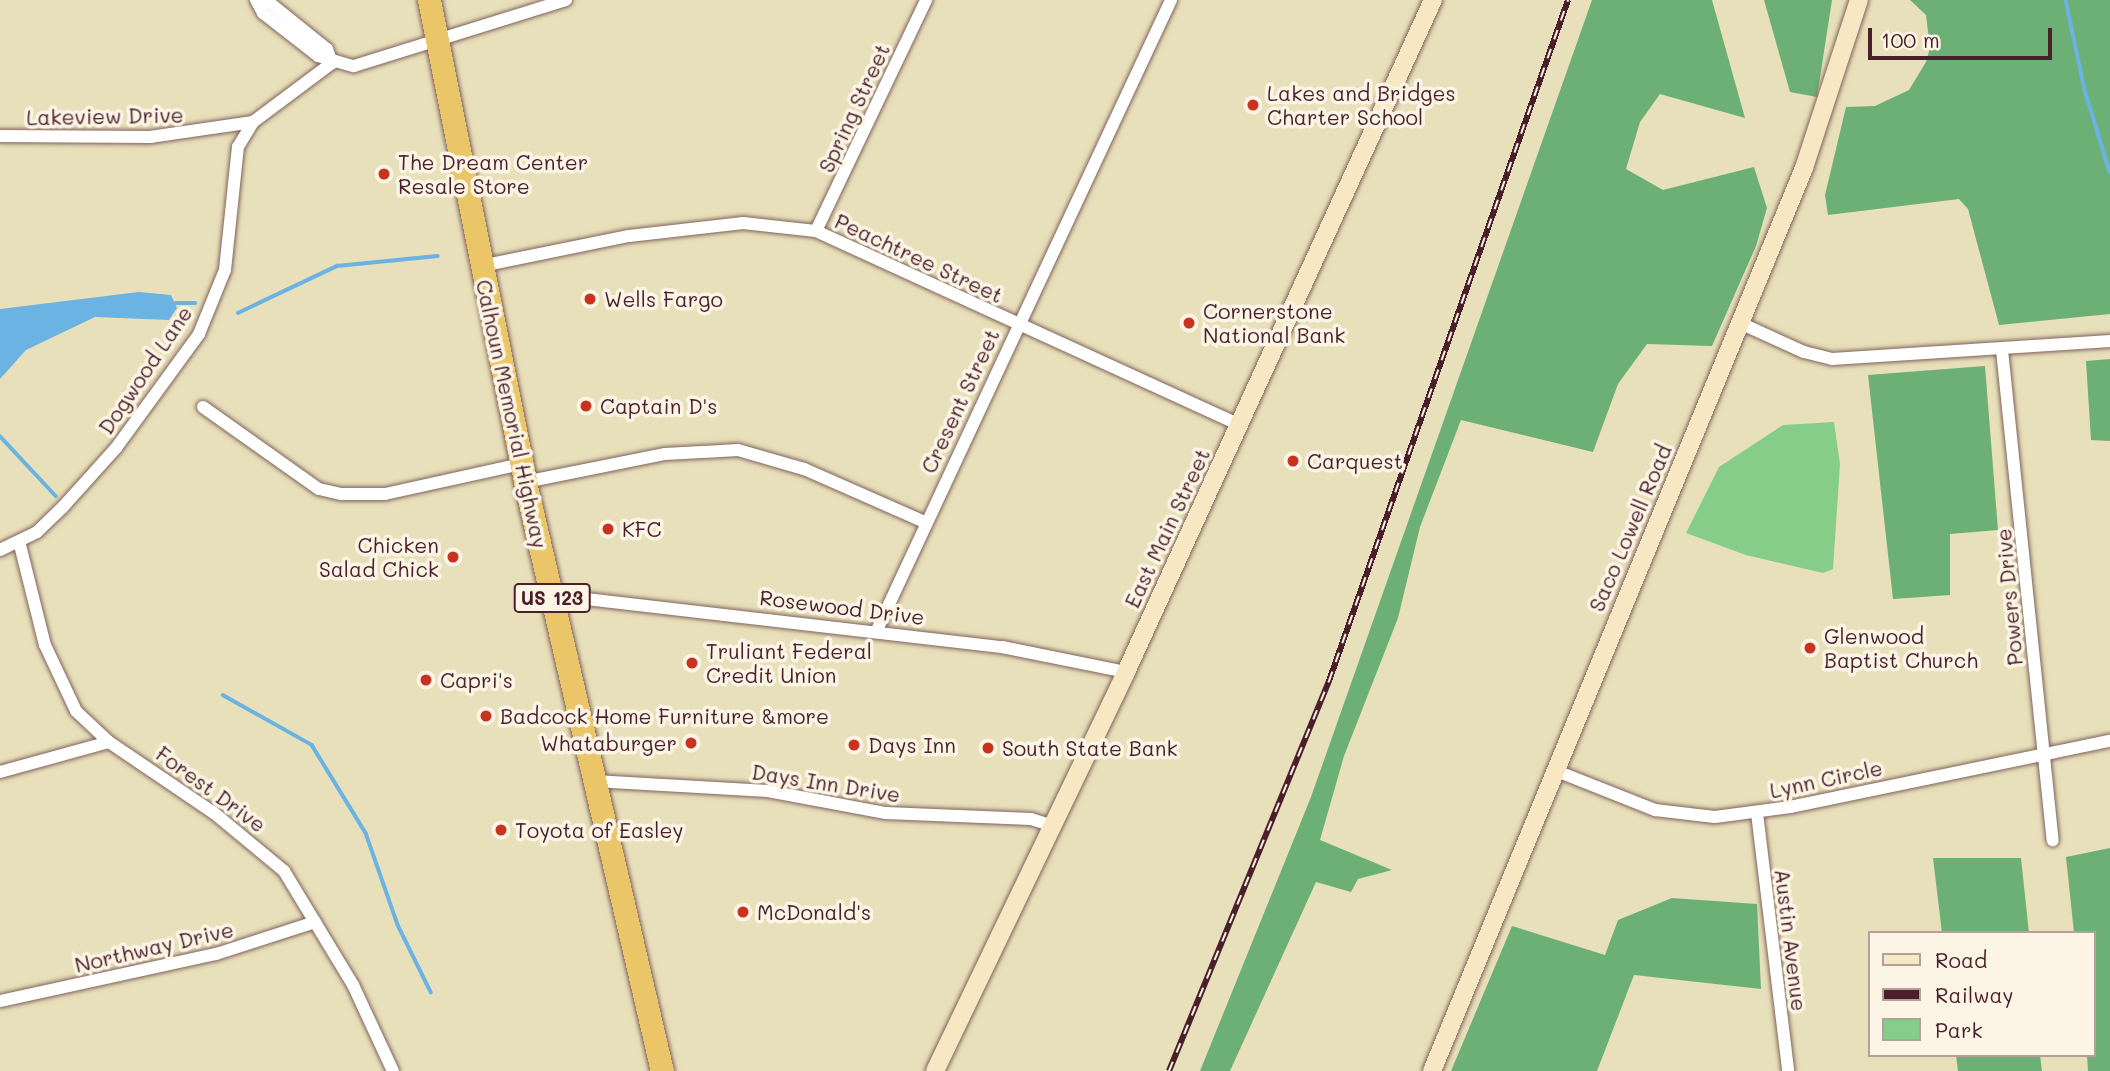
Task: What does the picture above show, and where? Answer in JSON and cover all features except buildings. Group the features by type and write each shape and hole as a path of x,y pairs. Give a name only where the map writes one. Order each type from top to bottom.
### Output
{"highway":[{"name":"Calhoun Memorial Highway","path":"429,0 524,473 662,1071"}],"main road":[{"name":"East Main Street","path":"935,1071 1126,672 1433,0"},
{"name":"Saco Lowell Road","path":"1432,1071 1804,168 1859,0"}],"street":[{"path":"256,0 264,13 332,62 354,66 378,62 566,0"},
{"path":"266,0 327,50 332,62"},
{"name":"Spring Street","path":"816,231 926,0"},
{"name":"Cresent Street","path":"877,630 1017,324 1171,0"},
{"name":"Dogwood Lane","path":"0,550 37,532 62,509 116,448 199,334 225,270 238,147 253,122 332,62"},
{"name":"Lakeview Drive","path":"0,136 150,138 253,122"},
{"name":"Peachtree Street","path":"481,266 629,236 743,223 816,231 1239,425"},
{"path":"1740,323 1804,352 1832,359 2110,341"},
{"name":"Powers Drive","path":"2001,350 2053,840"},
{"path":"203,407 319,489 341,494 385,494 665,453 738,450 804,469 925,523"},
{"name":"Forest Drive","path":"19,541 59,683 76,711 109,742 270,856 315,922 353,985 393,1071"},
{"name":"Rosewood Drive","path":"551,595 877,630 1002,647 1126,672"},
{"name":"Lynn Circle","path":"1554,770 1655,810 1715,817 1757,813 2110,741"},
{"path":"0,772 109,742"},
{"name":"Days Inn Drive","path":"594,781 768,791 887,813 1031,819 1051,825"},
{"name":"Austin Avenue","path":"1757,813 1788,1071"},
{"name":"Northway Drive","path":"0,1000 216,954 315,922"}],"green space":[{"path":"1592,0 1712,0 1745,118 1660,94 1640,122 1626,169 1663,190 1754,167 1767,208 1756,246 1712,346 1647,344 1618,384 1593,452 1461,420 1420,527 1398,618 1344,756 1320,840 1392,870 1358,879 1351,892 1316,882 1230,1071 1200,1071 1311,797"},
{"path":"1764,0 1832,0 1817,97 1790,92"},
{"path":"1910,0 2110,0 2110,314 1999,325 1968,209 1959,199 1828,215 1825,195 1846,107 1875,106 1909,90 1926,62 1930,48 1926,15"},
{"path":"2110,359 2110,441 2091,440 2086,361"},
{"path":"1985,366 1998,530 1950,534 1950,595 1893,599 1868,375"},
{"path":"1834,422 1840,464 1833,569 1823,573 1746,555 1686,533 1719,467 1783,425"},
{"path":"2110,848 2110,1071 2088,1071 2087,1057 2096,1057 2096,931 2074,931 2066,857"},
{"path":"1933,858 2021,858 2029,931 1942,931"},
{"path":"1672,898 1757,904 1761,989 1634,975 1597,1071 1451,1071 1512,926 1605,955 1618,920"},
{"path":"1956,1057 2040,1057 2042,1071 1958,1071"}],"water":[{"path":"139,292 171,295 177,308 169,320 95,317 26,350 0,379 0,309"}],"waterway":[{"path":"2066,0 2085,90 2110,172"},
{"path":"238,313 337,266 438,256"},
{"path":"176,303 195,303"},
{"path":"0,436 56,496"},
{"path":"223,695 312,745 366,833 398,925 431,992"}],"railway":[{"path":"1169,1071 1329,681 1568,0"}],"place":[{"name":"Lakes and Bridges Charter School","path":"1253,105"},
{"name":"The Dream Center Resale Store","path":"384,174"},
{"name":"Wells Fargo","path":"590,299"},
{"name":"Cornerstone National Bank","path":"1189,323"},
{"name":"Captain D's","path":"586,406"},
{"name":"Carquest","path":"1293,461"},
{"name":"KFC","path":"608,529"},
{"name":"Chicken Salad Chick","path":"453,557"},
{"name":"Glenwood Baptist Church","path":"1810,648"},
{"name":"Truliant Federal Credit Union","path":"692,663"},
{"name":"Capri's","path":"426,680"},
{"name":"Badcock Home Furniture &more","path":"486,716"},
{"name":"Whataburger","path":"691,743"},
{"name":"Days Inn","path":"854,745"},
{"name":"South State Bank","path":"988,748"},
{"name":"Toyota of Easley","path":"501,830"},
{"name":"McDonald's","path":"743,912"}]}
